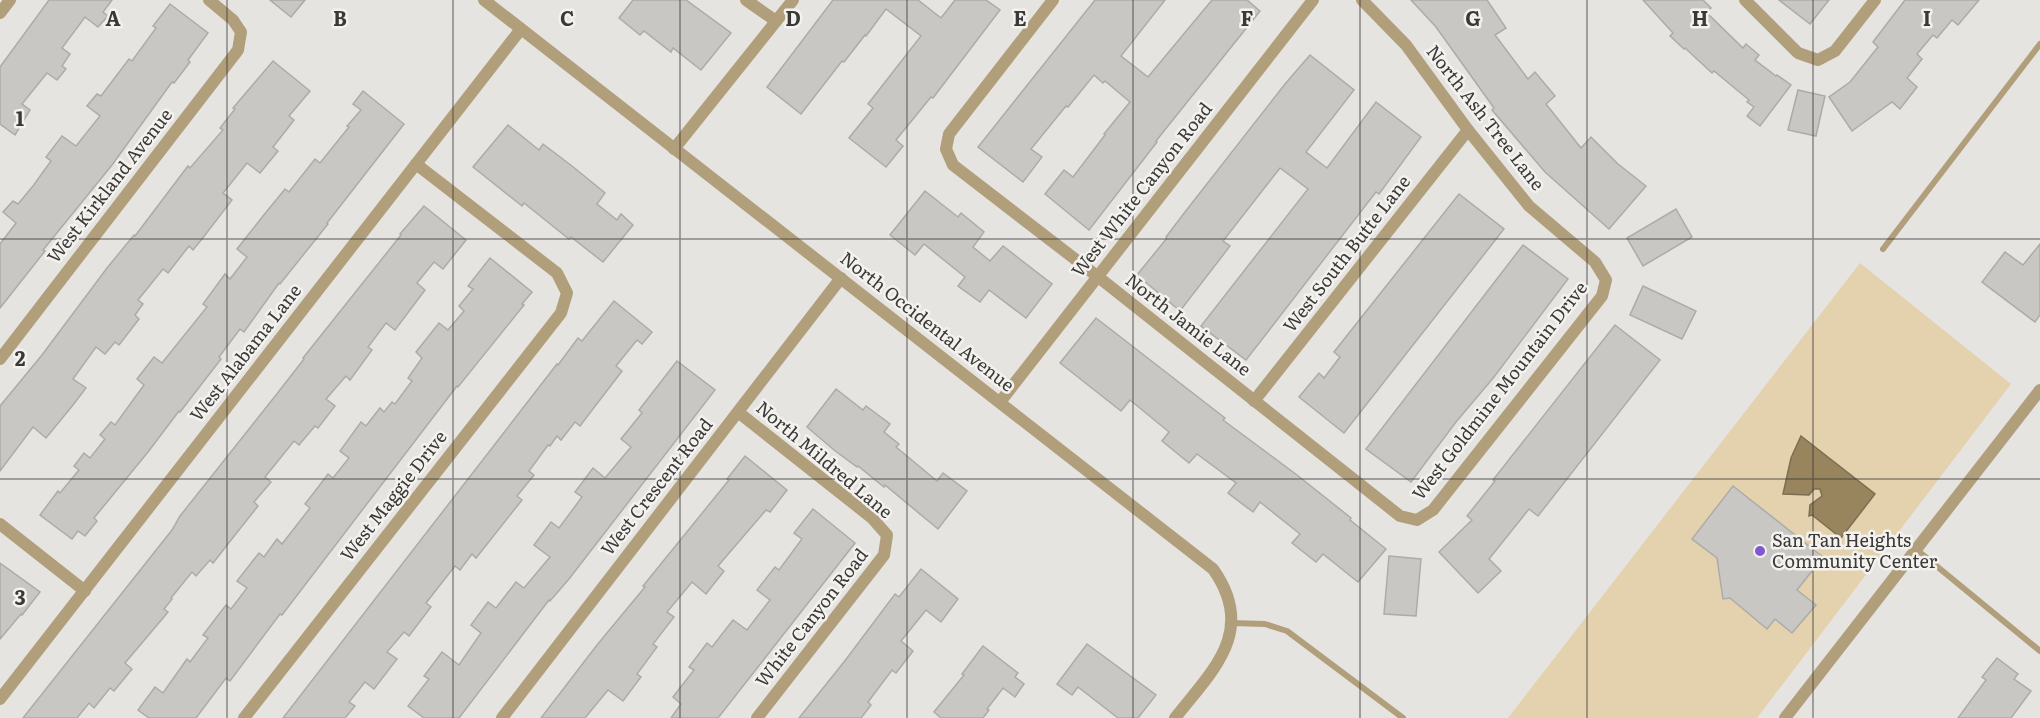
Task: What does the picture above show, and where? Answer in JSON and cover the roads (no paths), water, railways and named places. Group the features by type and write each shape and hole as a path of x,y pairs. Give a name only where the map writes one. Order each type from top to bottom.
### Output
{"street":[{"path":"0,13 10,0"},
{"name":"West Kirkland Avenue","path":"0,359 238,50 241,32 233,20 209,0"},
{"name":"North Occidental Avenue","path":"484,0 1213,569 1225,586 1230,602 1232,623 1226,646 1214,668 1175,718"},
{"path":"747,0 776,21"},
{"path":"674,149 793,0"},
{"name":"North Jamie Lane","path":"1053,0 949,134 946,148 953,165 1400,516 1417,520"},
{"name":"West White Canyon Road","path":"1000,402 1313,0"},
{"name":"North Ash Tree Lane","path":"1362,0 1406,45 1468,130 1529,206 1595,262 1606,280"},
{"path":"1745,0 1798,53 1818,60 1835,51 1875,0"},
{"name":"West Alabama Lane","path":"0,699 521,29"},
{"name":"West South Butte Lane","path":"1254,401 1468,130"},
{"name":"West Maggie Drive","path":"244,718 561,313 567,293 556,273 416,164"},
{"name":"West Crescent Road","path":"502,718 841,278"},
{"name":"West Goldmine Mountain Drive","path":"1417,520 1433,510 1558,352 1602,296 1606,280"},
{"path":"1785,718 2040,390"},
{"name":"North Mildred Lane","path":"738,412 872,518 887,535"},
{"path":"0,524 85,591"},
{"name":"White Canyon Road","path":"757,718 884,555 887,535"}],"lane":[{"path":"1882,249 2040,44"},
{"path":"1916,549 2040,651"},
{"path":"1232,623 1265,624 1287,631 1402,718"}],"place":[{"name":"San Tan Heights Community Center","path":"1760,551"}]}
